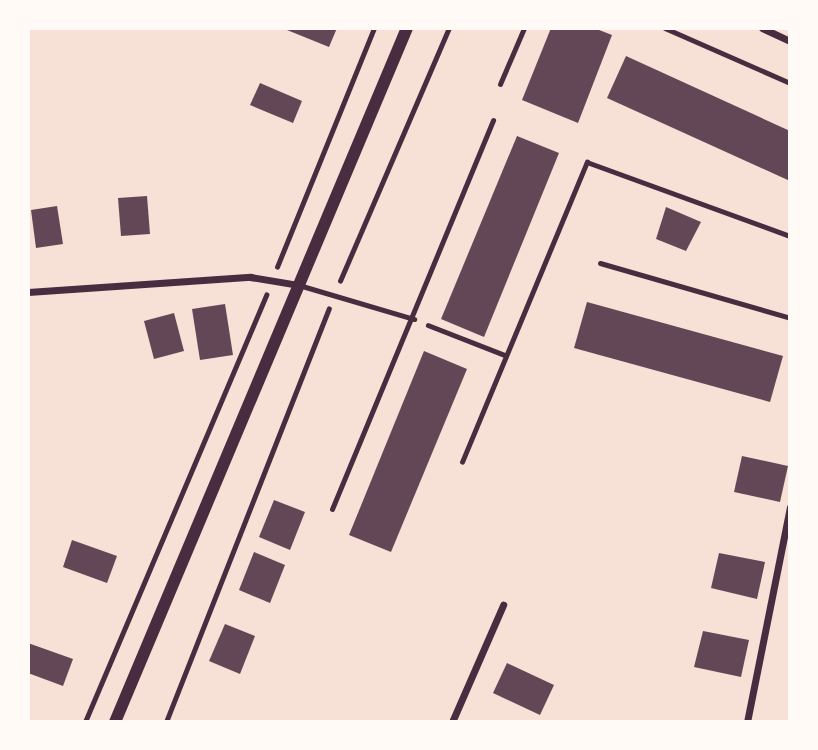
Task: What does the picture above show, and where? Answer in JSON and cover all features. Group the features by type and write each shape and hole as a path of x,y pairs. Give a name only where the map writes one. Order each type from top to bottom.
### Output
{"street":[{"path":"115,722 302,286 407,28"},
{"path":"762,28 790,41"},
{"path":"28,292 250,277 302,286"},
{"path":"747,722 790,507"},
{"path":"452,722 503,605"}],"lane":[{"path":"500,84 524,28"},
{"path":"332,509 414,319 494,120"},
{"path":"600,263 790,318"},
{"path":"302,286 414,319"}],"path":[{"path":"85,722 273,279 374,28"},
{"path":"166,722 334,295 449,28"},
{"path":"665,28 790,83"},
{"path":"414,319 505,355"}],"building":[{"path":"282,28 337,28 329,47"},
{"path":"551,28 594,28 612,35 578,123 522,100"},
{"path":"626,56 790,131 790,181 607,98"},
{"path":"260,83 302,101 293,123 250,105"},
{"path":"517,136 559,153 484,337 441,319"},
{"path":"147,196 150,234 121,236 118,198"},
{"path":"57,206 63,244 36,248 31,210"},
{"path":"666,207 701,222 686,251 656,239"},
{"path":"587,302 783,356 770,402 574,348"},
{"path":"225,304 233,355 200,360 192,309"},
{"path":"174,313 184,351 154,359 144,321"},
{"path":"424,351 467,369 391,552 349,535"},
{"path":"742,456 788,466 780,502 734,492"},
{"path":"274,500 305,512 290,550 259,537"},
{"path":"72,540 117,556 107,583 63,567"},
{"path":"254,552 285,565 270,603 239,590"},
{"path":"719,553 765,562 757,599 711,588"},
{"path":"225,624 255,636 240,674 209,661"},
{"path":"703,631 749,640 741,677 694,667"},
{"path":"28,643 73,659 63,686 28,673"},
{"path":"507,663 554,685 540,715 493,693"}]}
